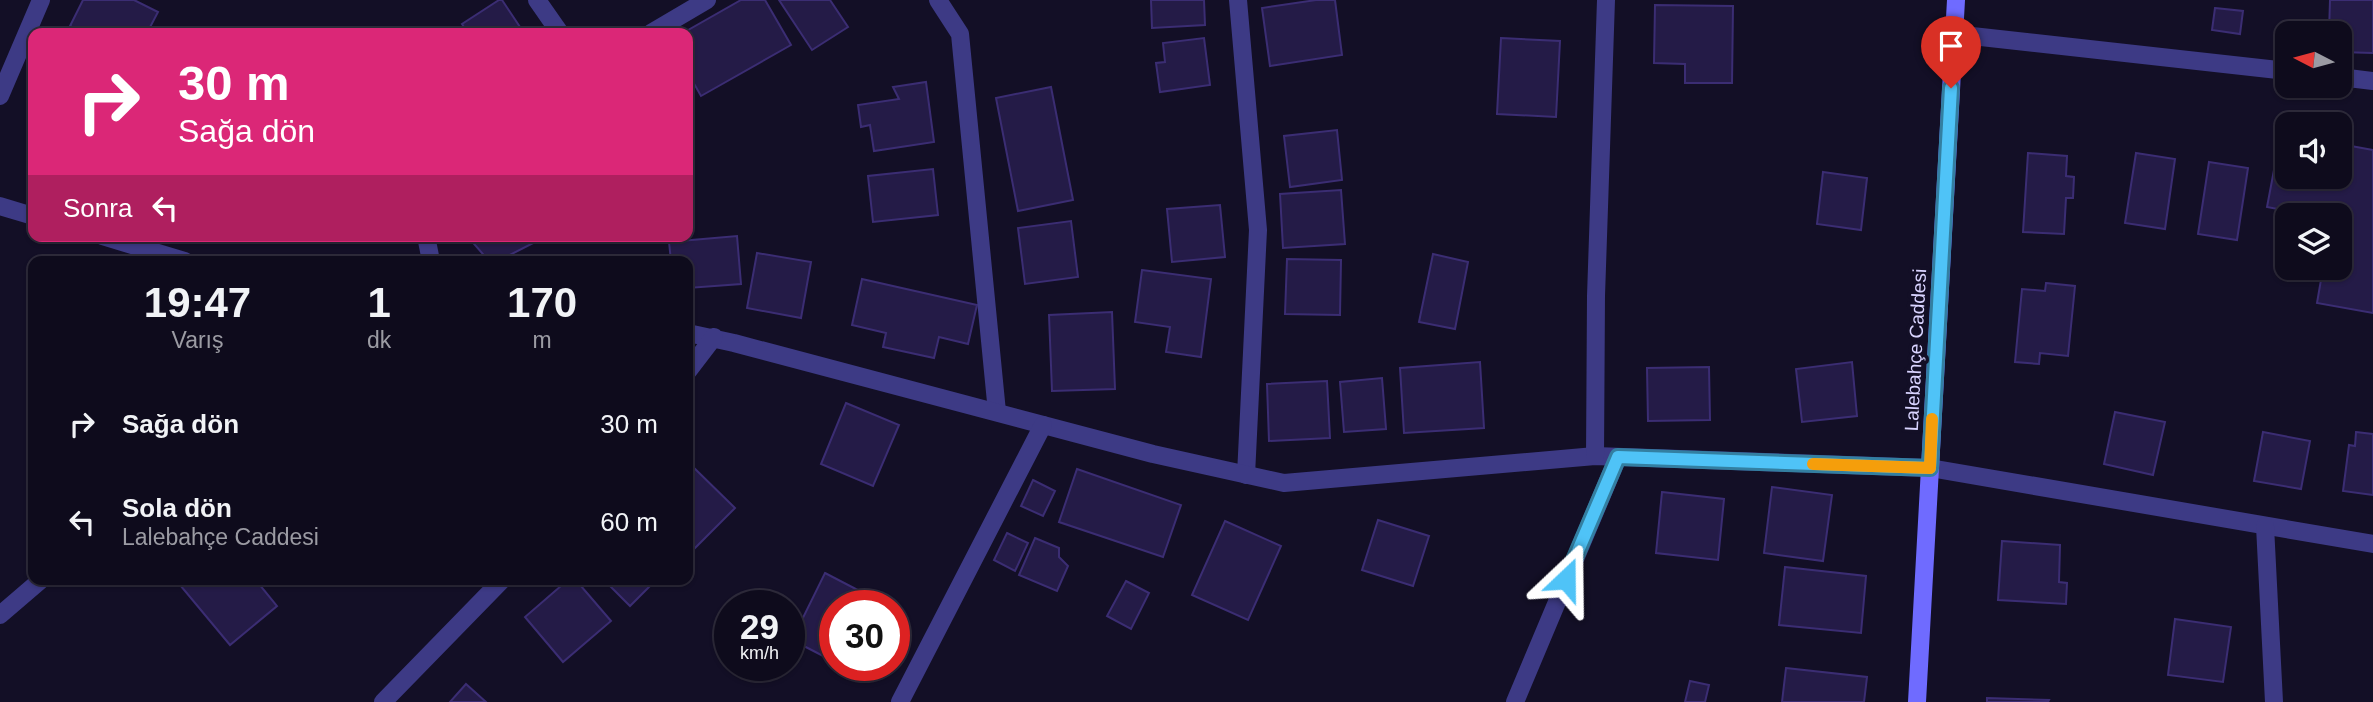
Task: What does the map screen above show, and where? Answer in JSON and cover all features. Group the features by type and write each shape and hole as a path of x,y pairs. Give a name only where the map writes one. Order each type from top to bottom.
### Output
{"street":[{"path":"29,28 41,0"},
{"path":"537,0 557,28"},
{"path":"659,28 707,0"},
{"path":"938,0 960,34 997,412"},
{"path":"1238,0 1258,230 1247,475"},
{"path":"1595,456 1596,296 1605,0"},
{"name":"Lalebahçe Caddesi","path":"1917,702 1956,0"},
{"path":"0,96 28,30"},
{"path":"1954,34 2275,70"},
{"path":"2352,78 2373,81"},
{"path":"0,206 28,214"},
{"path":"122,242 168,256"},
{"path":"693,334 714,337 1153,454 1284,483 1595,456 1930,468 2373,544"},
{"path":"693,364 714,337"},
{"path":"900,702 1043,425"},
{"path":"1515,702 1618,457"},
{"path":"2265,526 2274,702"},
{"path":"0,615 35,585"},
{"path":"383,702 497,585"}],"building":[{"path":"83,0 134,0 158,12 150,28 70,26"},
{"path":"502,0 521,28 465,28 462,24"},
{"path":"741,0 765,0 791,45 701,96 693,82 692,28"},
{"path":"779,0 830,0 848,27 812,50"},
{"path":"1151,0 1204,0 1205,25 1152,28"},
{"path":"1335,0 1342,55 1270,66 1262,8"},
{"path":"2330,0 2373,0 2373,53 2352,52 2352,21 2329,21"},
{"path":"1655,5 1733,6 1732,83 1685,83 1685,64 1654,63"},
{"path":"2215,8 2243,11 2240,34 2212,30"},
{"path":"1204,38 1210,85 1160,92 1156,63 1165,62 1163,43"},
{"path":"1501,38 1560,41 1556,117 1497,114"},
{"path":"926,82 934,142 874,151 870,125 861,127 858,105 899,99 893,87"},
{"path":"1051,87 1073,200 1018,211 996,98"},
{"path":"1337,130 1342,180 1290,187 1284,136"},
{"path":"2352,146 2373,150 2373,313 2317,303 2321,280 2352,280 2352,203 2275,203 2275,209 2267,207 2275,165 2275,189 2352,189"},
{"path":"2028,153 2067,156 2066,176 2074,177 2073,198 2066,198 2064,234 2023,232"},
{"path":"2136,153 2175,159 2165,229 2125,223"},
{"path":"2209,162 2248,168 2237,240 2198,234"},
{"path":"933,169 938,215 873,222 868,176"},
{"path":"1823,172 1867,178 1861,230 1817,224"},
{"path":"1341,190 1345,244 1283,248 1280,194"},
{"path":"1220,205 1225,257 1172,262 1167,209"},
{"path":"1071,221 1078,277 1025,284 1018,228"},
{"path":"737,236 741,284 693,288 693,256 670,256 669,242 693,242"},
{"path":"472,242 535,242 508,256 485,256"},
{"path":"757,253 811,262 801,318 747,308"},
{"path":"1433,254 1468,262 1455,329 1419,322"},
{"path":"1287,259 1341,260 1340,315 1285,314"},
{"path":"1142,270 1211,279 1201,357 1166,352 1170,327 1135,322"},
{"path":"862,279 977,305 968,344 939,337 934,358 883,347 886,333 852,325"},
{"path":"2046,283 2075,286 2068,356 2040,353 2039,364 2015,362 2022,289 2045,291"},
{"path":"1112,312 1115,389 1052,391 1049,315"},
{"path":"1480,362 1484,428 1404,433 1400,368"},
{"path":"1852,362 1857,416 1802,422 1796,369"},
{"path":"1709,367 1710,420 1648,421 1647,368"},
{"path":"1382,378 1386,429 1344,432 1340,382"},
{"path":"1327,381 1330,438 1269,441 1267,384"},
{"path":"846,403 899,425 873,486 821,464"},
{"path":"2115,412 2165,422 2153,475 2104,464"},
{"path":"2263,432 2310,441 2301,489 2254,481"},
{"path":"2356,432 2373,434 2373,495 2343,491 2349,445 2355,446"},
{"path":"693,467 735,508 693,550"},
{"path":"1077,469 1181,505 1163,557 1059,522"},
{"path":"1033,480 1055,491 1043,516 1021,506"},
{"path":"1772,487 1832,495 1823,561 1764,553"},
{"path":"1662,492 1724,499 1718,560 1656,553"},
{"path":"1378,520 1429,536 1413,586 1362,570"},
{"path":"1225,521 1281,546 1248,620 1192,595"},
{"path":"1007,533 1028,543 1015,571 994,560"},
{"path":"1035,538 1059,548 1059,557 1068,566 1057,591 1019,575"},
{"path":"2002,541 2060,545 2059,582 2067,583 2066,604 1998,600"},
{"path":"1785,567 1866,576 1861,633 1779,625"},
{"path":"825,573 858,590 819,590 819,654 805,647 805,614"},
{"path":"1126,581 1149,593 1131,629 1107,616"},
{"path":"180,585 260,585 277,606 230,645"},
{"path":"562,585 580,585 611,621 563,662 525,617"},
{"path":"609,585 651,585 630,606"},
{"path":"2175,619 2231,627 2223,682 2168,675"},
{"path":"1786,668 1867,677 1864,702 1782,702"},
{"path":"1690,681 1709,685 1705,702 1685,702"},
{"path":"466,684 486,702 450,702"},
{"path":"1987,698 2049,700 1987,702"}],"slow traffic":[{"path":"1813,464 1930,468 1932,419"}],"route":[{"path":"1566,579 1618,457 1930,468 1951,88"}]}
